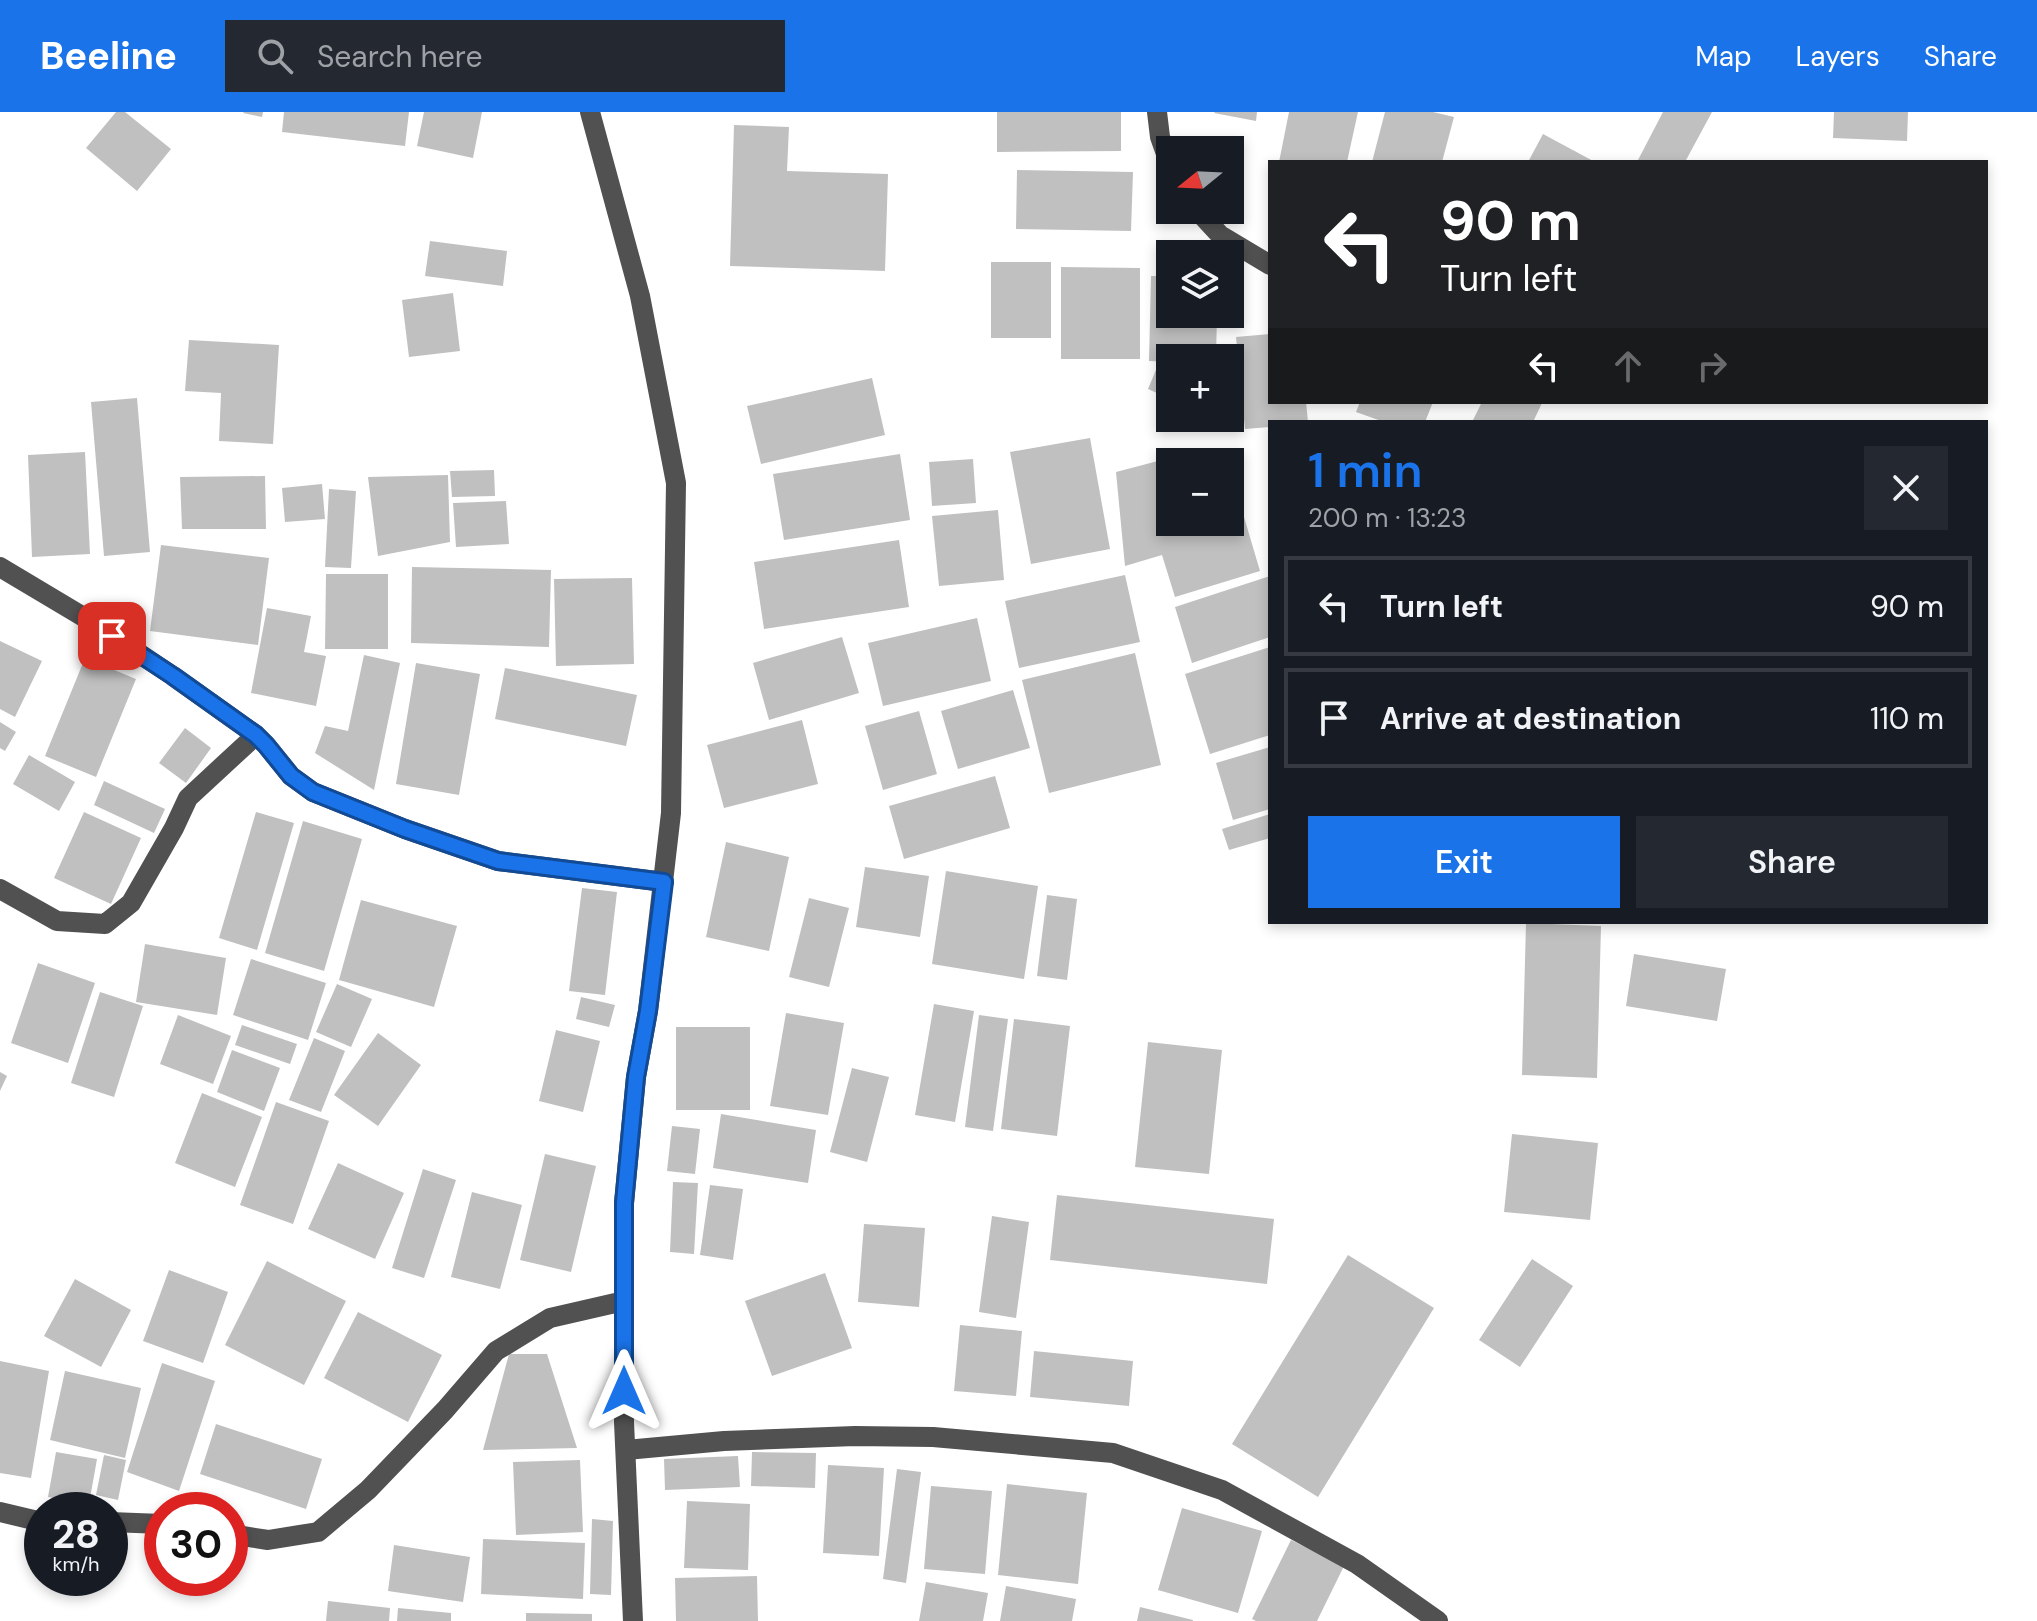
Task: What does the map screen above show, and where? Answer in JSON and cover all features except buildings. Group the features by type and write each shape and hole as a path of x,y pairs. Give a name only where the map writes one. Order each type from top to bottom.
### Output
{"street":[{"path":"590,112 640,296 676,483 671,813 648,1011 636,1077 624,1203 626,1450 633,1621"},
{"path":"1157,112 1160,136"},
{"path":"1210,224 1220,235 1268,264"},
{"path":"0,567 92,622 256,735 291,776 313,792 405,829 498,861 664,882"},
{"path":"0,889 57,921 105,924 131,903 188,798 256,735"},
{"path":"248,1537 268,1540 318,1532 368,1490 445,1410 496,1351 550,1318 624,1301"},
{"path":"626,1450 724,1441 871,1436 933,1437 1113,1453 1222,1490 1357,1564 1438,1621"},
{"path":"0,1512 24,1518"}],"route":[{"path":"112,636 256,735 291,776 313,792 405,829 498,861 664,882 648,1011 636,1077 624,1203 624,1391"}]}
